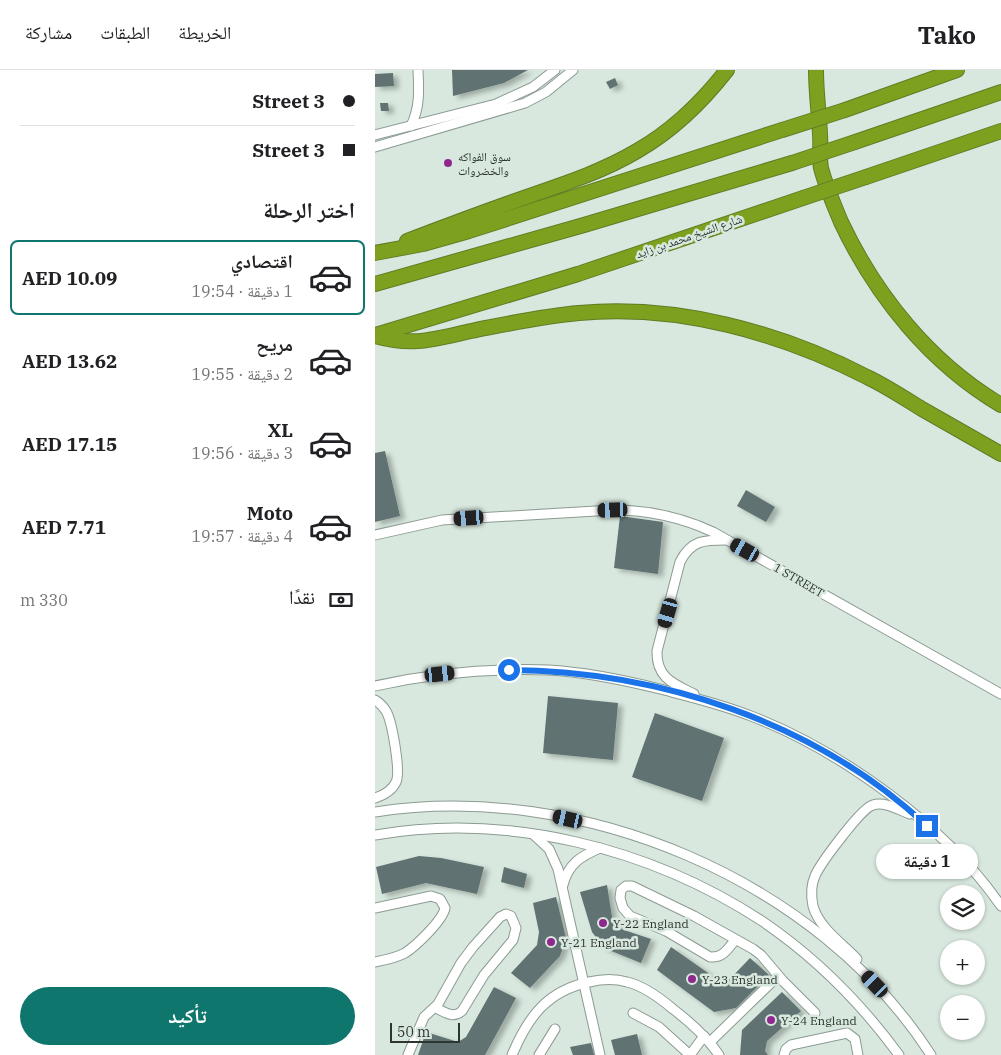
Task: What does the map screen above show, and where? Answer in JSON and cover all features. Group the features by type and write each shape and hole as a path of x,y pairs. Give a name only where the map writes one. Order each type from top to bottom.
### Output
{"highway":[{"path":"376,252 570,182 637,151 665,132 695,106 727,70"},
{"path":"816,70 821,167 835,207 852,245 873,281 898,315 926,346 957,374 1001,405"},
{"path":"376,252 423,244 469,231 845,110 957,70"},
{"path":"375,284 584,225 792,163 1001,92"},
{"name":"شارع الشيخ محمد بن زايد","path":"375,335 578,274 1001,131"},
{"path":"375,335 397,341 432,340 534,319 581,313 637,312 705,321 784,340 841,364 889,389 1001,454"}],"street":[{"path":"411,126 419,103 419,70"},
{"path":"375,135 496,104 533,86 555,70"},
{"path":"375,147 525,103 546,92 573,70"},
{"name":"1 STREET","path":"375,535 442,520 564,512 630,510 656,513 681,519 729,541 1001,694"},
{"path":"708,701 668,680 658,664 657,651 680,562 684,555 695,544 703,540 729,541"},
{"path":"375,686 418,676 463,671 549,670 615,679 708,701 753,716 819,749 859,773 919,818 947,843 989,888 1001,898"},
{"path":"375,700 382,705 387,713 399,769 393,787 386,794 375,798"},
{"path":"919,818 884,805 875,804 866,808 815,874 813,905 822,923 858,960 931,1055"},
{"path":"375,812 451,806 524,811 548,814 607,828 658,843 691,856 732,876 797,918 845,955 883,993"},
{"path":"375,835 446,829 496,830 573,841 649,864 719,896 762,922 805,954 864,1011 899,1055"},
{"path":"533,834 553,855 563,885 600,1055"},
{"path":"563,885 567,872 574,863 600,848"},
{"path":"735,940 723,954 709,957 675,936 627,914 620,898 621,890 626,886 632,886 688,913 744,944 761,955 778,976 815,1013"},
{"path":"989,888 1001,906"},
{"path":"375,908 431,896 440,900 445,908 442,917 412,948 397,957 375,962"},
{"path":"408,1055 423,1019 435,1008 451,979 473,947 501,916 505,914 511,916 516,928 513,940 484,975 462,1011 452,1015 435,1008"},
{"path":"633,1012 659,1027 689,1055 778,976"},
{"path":"512,1055 526,1028 550,998 566,988 584,983 616,980 636,985 672,1008 707,1039 719,1055"},
{"path":"539,1055 555,1029"},
{"path":"784,1055 786,1049 791,1044 843,1033 853,1036 858,1055"}],"building":[{"path":"452,70 528,70 504,83 453,96"},
{"path":"393,73 394,86 375,87 375,74"},
{"path":"615,78 618,85 610,89 606,82"},
{"path":"380,103 388,103 389,111 381,111"},
{"path":"385,451 400,516 375,522 375,453"},
{"path":"746,490 775,507 766,522 737,506"},
{"path":"620,516 663,522 658,574 614,568"},
{"path":"548,696 618,703 613,760 543,753"},
{"path":"655,713 724,738 702,801 632,777"},
{"path":"419,856 441,858 484,867 477,894 426,883 382,894 376,867"},
{"path":"504,867 527,874 524,888 501,882"},
{"name":"Y-22 England","path":"607,885 612,917 621,929 651,939 641,963 604,948 592,932 580,892"},
{"name":"Y-21 England","path":"556,897 566,938 560,956 530,988 511,973 537,945 539,932 533,903"},
{"name":"Y-23 England","path":"671,947 721,982 727,982 750,958 769,975 736,1008 714,1012 657,970"},
{"path":"494,987 516,998 485,1055 418,1055 426,1032 458,1042 466,1037"},
{"name":"Y-24 England","path":"782,992 801,1011 767,1041 765,1051 768,1055 740,1055 742,1030"},
{"path":"637,1034 642,1055 615,1055 611,1040"},
{"path":"591,1043 594,1055 573,1055 570,1047"}],"place":[{"name":"سوق الفواكه والخضروات","path":"448,163"},
{"name":"Y-22 England","path":"603,923"},
{"name":"Y-21 England","path":"551,942"},
{"name":"Y-23 England","path":"692,979"},
{"name":"Y-24 England","path":"771,1020"}],"route":[{"path":"509,670 549,670 589,674 641,684 708,701 753,716 808,743 859,773 897,800 927,826"}]}
